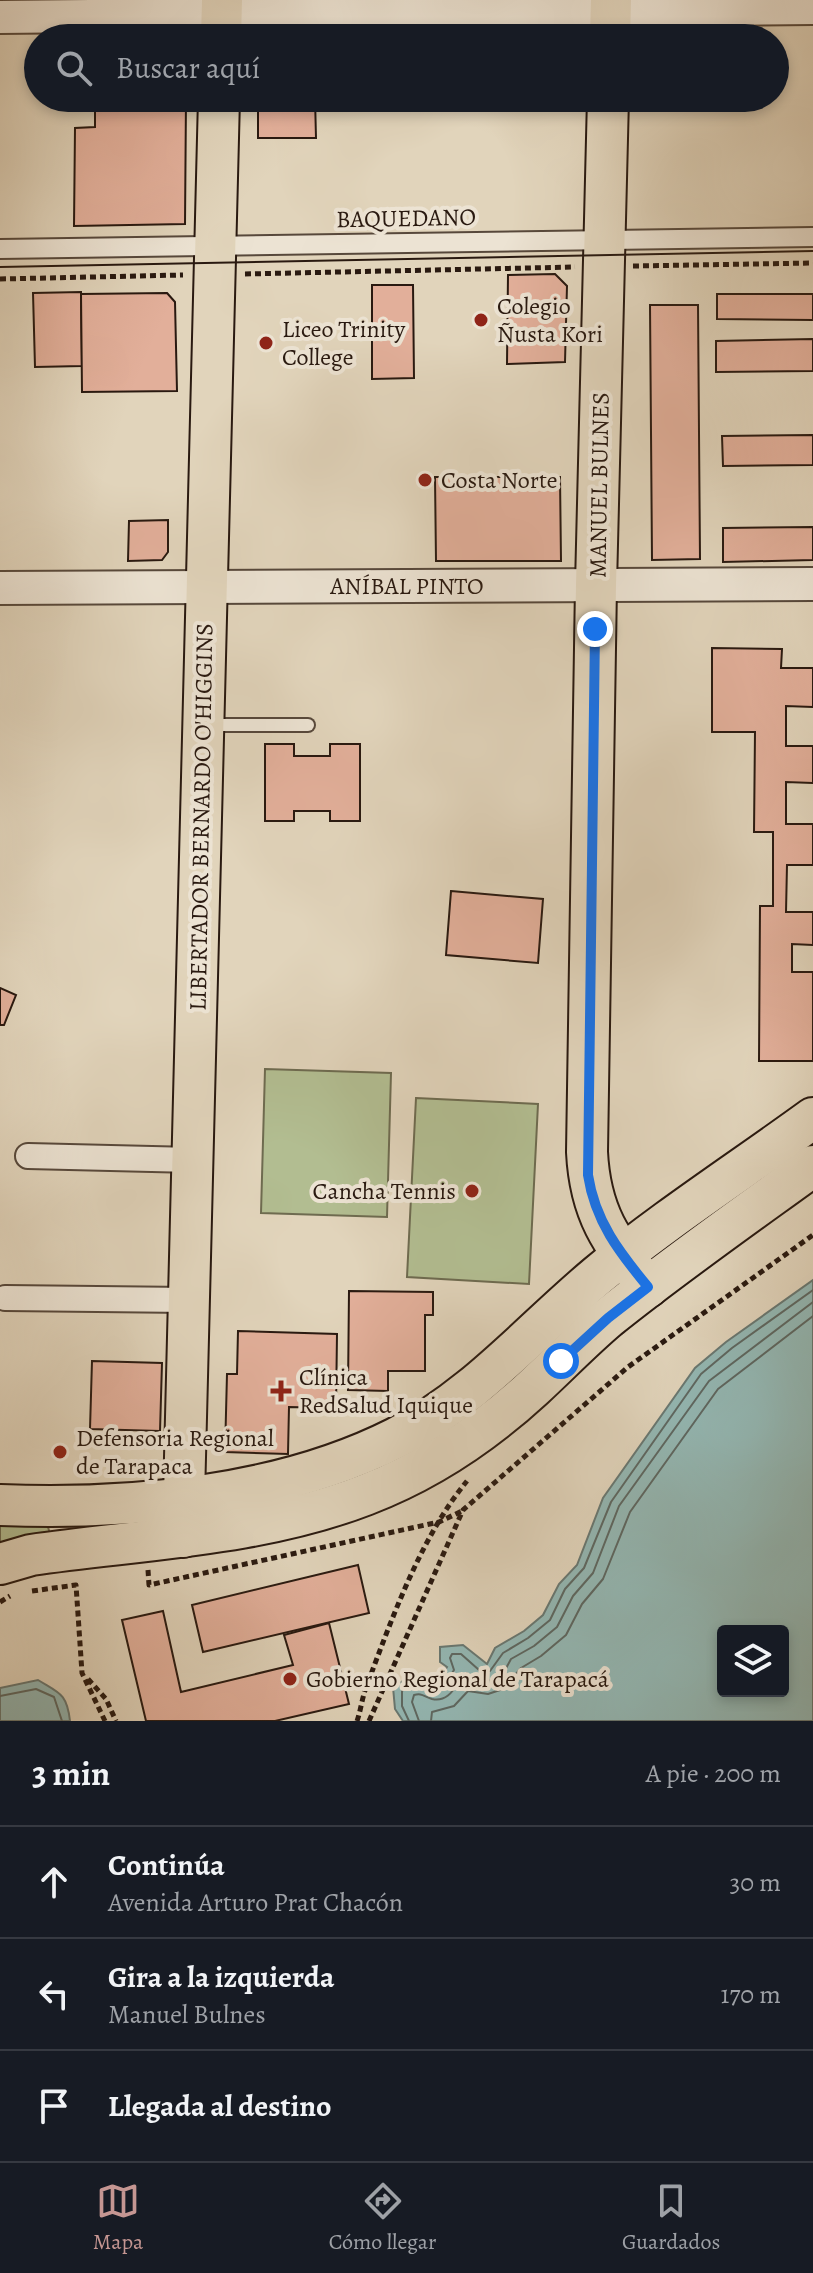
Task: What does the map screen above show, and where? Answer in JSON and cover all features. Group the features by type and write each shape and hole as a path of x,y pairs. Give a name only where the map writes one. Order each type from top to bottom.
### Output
{"main road":[{"name":"LIBERTADOR BERNARDO O'HIGGINS","path":"183,1537 219,112"},
{"name":"MANUEL BULNES","path":"608,112 587,1152 591,1195 597,1214 623,1256 648,1287"},
{"path":"13,1584 31,1555 183,1537 267,1523 329,1487 398,1437 433,1417 489,1374 558,1308 623,1256 813,1118"},
{"path":"0,1505 133,1503 255,1485 329,1487 394,1483 471,1439 534,1387 608,1318 813,1166"}],"street":[{"path":"0,17 610,17 813,8"},
{"name":"BAQUEDANO","path":"0,249 215,260 605,253 813,237"},
{"name":"ANÍBAL PINTO","path":"0,588 813,584"},
{"path":"28,1156 193,1160"},
{"path":"5,1298 189,1300"}],"lane":[{"path":"204,725 308,725"}],"path":[{"path":"0,279 215,260 605,253 813,263"},
{"path":"369,1721 463,1510 628,1367 813,1235"},
{"path":"357,1721 384,1639 427,1545 443,1515 469,1479"},
{"path":"0,1602 13,1584 76,1585 82,1673 105,1721"},
{"path":"82,1673 106,1699 116,1721"}],"green space":[{"name":"Cancha Tennis","path":"265,1069 391,1073 387,1217 261,1213"},
{"name":"Cancha Tennis","path":"416,1098 538,1104 529,1284 407,1277"},
{"path":"0,1523 43,1523 50,1534 0,1547"}],"water":[{"path":"813,1280 813,1721 403,1721 395,1709 393,1687 415,1676 438,1682 447,1667 440,1662 440,1647 463,1645 487,1664 495,1648 524,1631 543,1615 559,1584 577,1565 603,1498 695,1368"},
{"path":"38,1680 64,1699 70,1721 0,1721 0,1688"}],"building":[{"path":"95,112 186,112 185,224 74,226 75,128 95,127"},
{"path":"258,112 315,112 316,138 258,138"},
{"path":"555,274 567,286 565,362 507,364 508,275"},
{"path":"372,285 413,285 414,378 372,379"},
{"path":"81,292 82,366 35,367 33,293"},
{"path":"167,293 175,302 177,391 82,392 81,294"},
{"path":"717,294 813,294 813,320 717,319"},
{"path":"650,305 698,305 700,559 652,560"},
{"path":"813,339 813,371 716,372 716,341"},
{"path":"813,435 813,465 723,466 722,436"},
{"path":"435,477 560,477 561,561 436,561"},
{"path":"168,520 168,552 162,560 128,561 129,521"},
{"path":"813,527 813,560 723,562 723,528"},
{"path":"712,648 782,649 781,668 813,668 813,707 786,706 786,746 813,746 813,783 786,782 786,824 813,824 813,865 787,865 786,912 813,912 813,945 792,944 792,972 813,972 813,1061 759,1061 760,906 773,906 773,832 754,832 755,732 712,732"},
{"path":"265,744 294,744 294,756 330,756 330,744 360,744 360,821 330,821 330,811 294,811 294,821 265,821"},
{"path":"451,891 543,899 538,963 446,955"},
{"path":"0,988 16,995 4,1025 0,1025"},
{"path":"349,1291 433,1292 433,1315 425,1315 425,1371 388,1371 388,1391 348,1390"},
{"name":"Clínica RedSalud Iquique","path":"238,1331 337,1334 336,1408 289,1407 288,1454 225,1452 227,1374 237,1374"},
{"path":"92,1361 162,1363 160,1431 90,1429"},
{"name":"Gobierno Regional de Tarapacá","path":"358,1565 369,1613 203,1652 192,1605"},
{"name":"Gobierno Regional de Tarapacá","path":"163,1611 181,1692 293,1665 284,1635 329,1623 349,1704 275,1721 146,1721 122,1620"}],"tram line":[{"path":"0,267 813,251"}],"place":[{"name":"Colegio Ñusta Kori","path":"481,320"},
{"name":"Liceo Trinity College","path":"266,343"},
{"name":"Costa Norte","path":"425,480"},
{"name":"Cancha Tennis","path":"472,1191"},
{"name":"Clínica RedSalud Iquique","path":"281,1391"},
{"name":"Defensoria Regional de Tarapaca","path":"60,1452"},
{"name":"Gobierno Regional de Tarapacá","path":"290,1679"}],"route":[{"path":"561,1361 648,1287 604,1229 591,1195 588,1175 595,629"}]}
